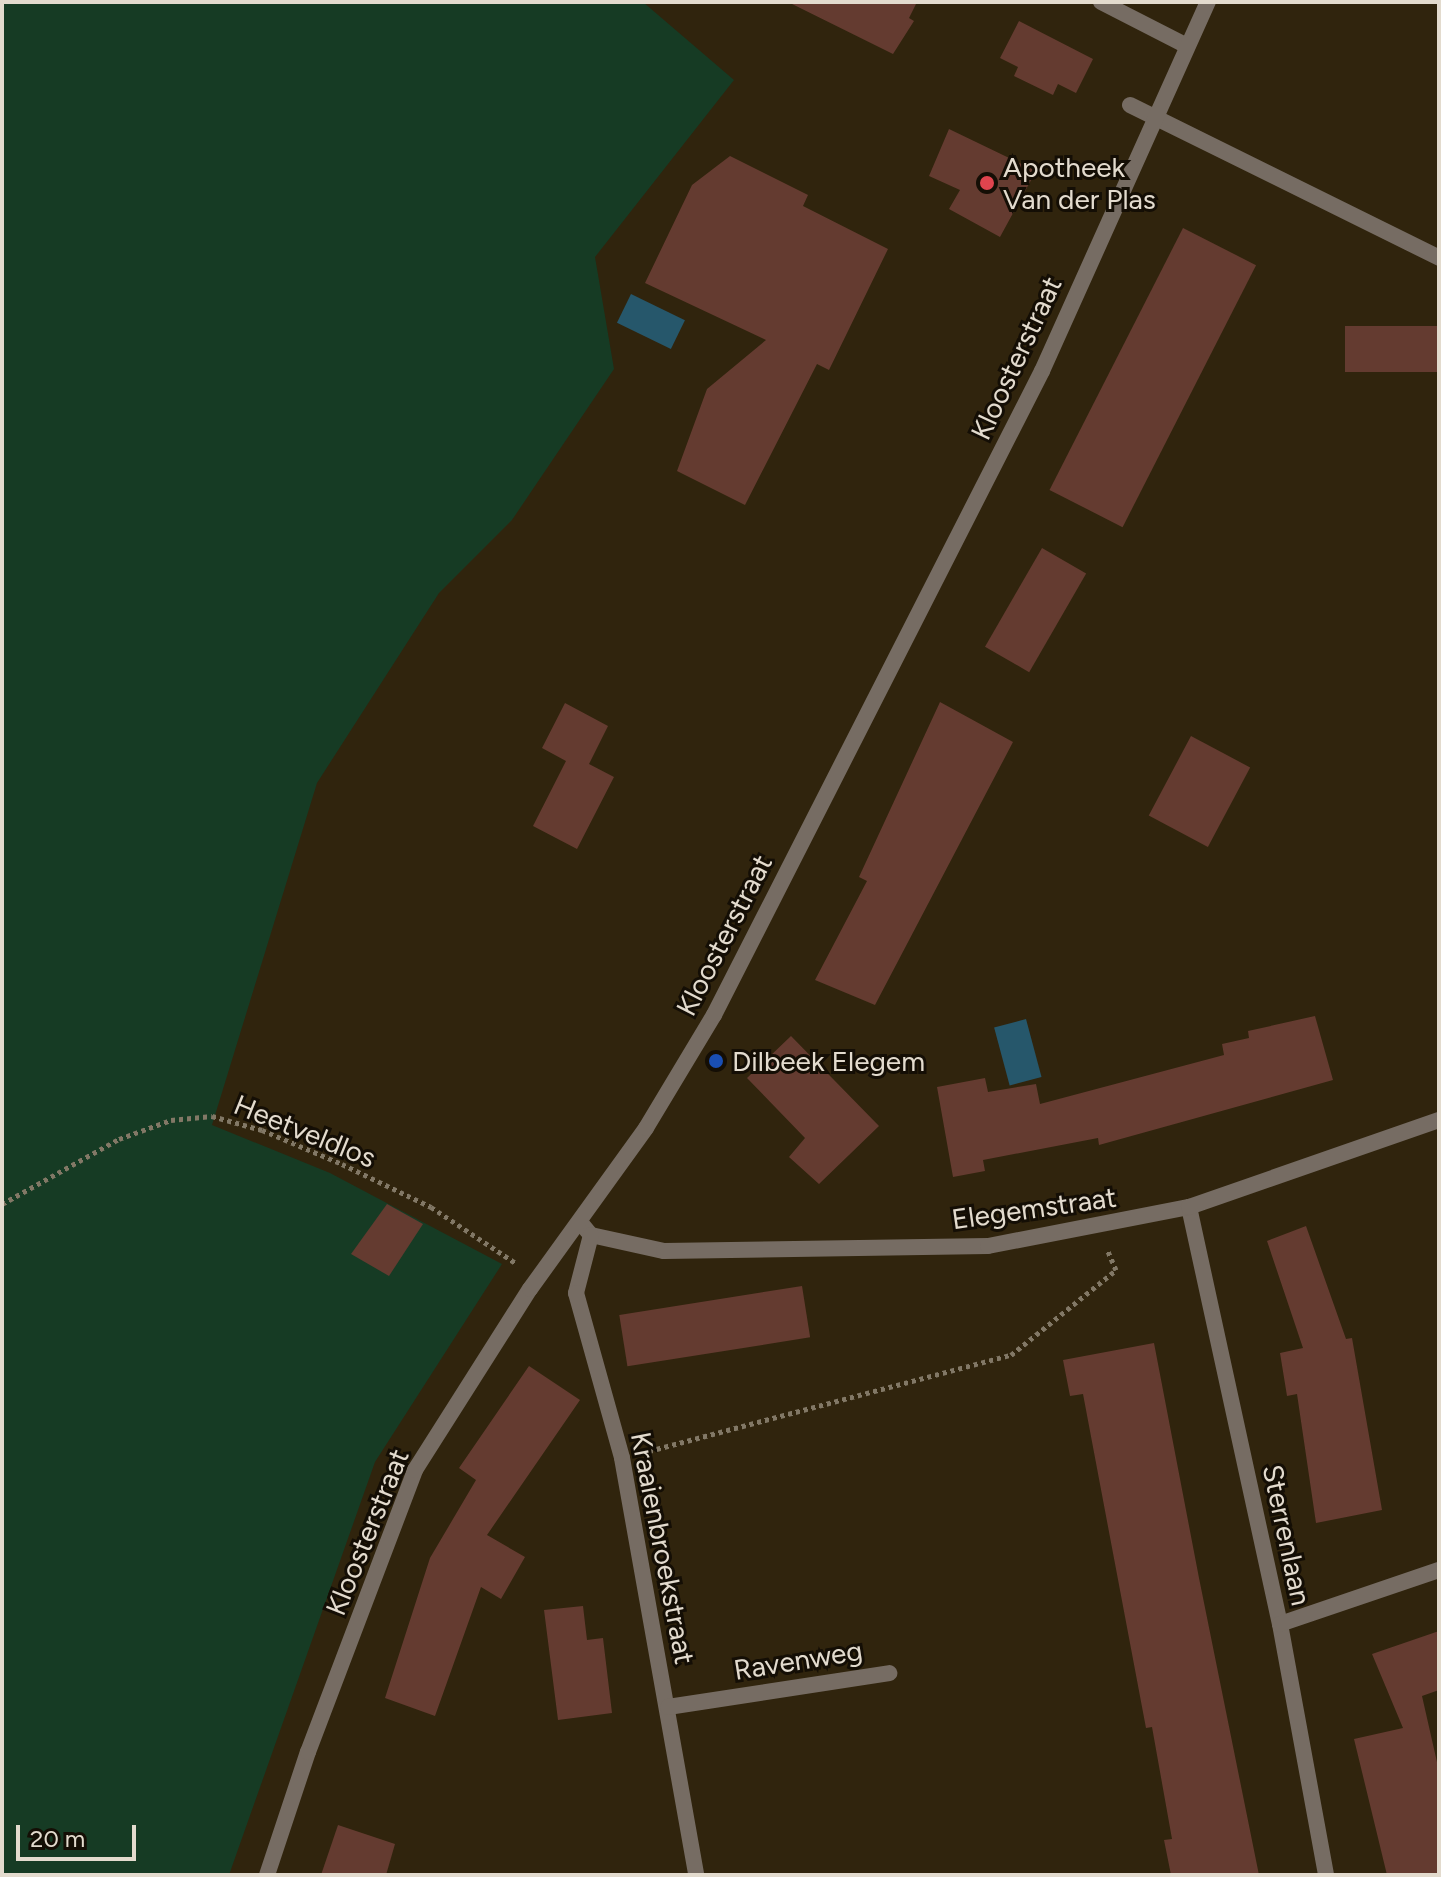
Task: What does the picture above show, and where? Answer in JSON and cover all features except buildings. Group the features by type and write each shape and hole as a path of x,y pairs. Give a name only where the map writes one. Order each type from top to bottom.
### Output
{"street":[{"path":"1101,2 1187,46"},
{"name":"Kloosterstraat","path":"267,1875 308,1752 415,1470 538,1279 586,1228 714,1015 1042,371 1208,2"},
{"path":"1130,105 1439,258"},
{"name":"Elegemstraat","path":"586,1228 679,1251 988,1246 1099,1228 1189,1207 1439,1120"},
{"name":"Sterrenlaan","path":"1189,1207 1280,1624 1326,1875"},
{"name":"Kraaienbroekstraat","path":"586,1228 576,1293 622,1458 696,1875"},
{"path":"1280,1624 1439,1570"},
{"name":"Ravenweg","path":"668,1707 889,1673"}],"path":[{"name":"Heetveldlos","path":"2,1204 119,1139 171,1120 212,1116 262,1130 431,1207 538,1279"},
{"path":"622,1458 1011,1355 1116,1270 1099,1228"},
{"path":"508,1274 525,1252"}],"green space":[{"path":"2,2 643,2 734,80 595,257 614,369 512,520 439,593 317,783 212,1125 330,1173 502,1264 375,1462 229,1875 2,1875"}],"water":[{"path":"631,294 685,320 671,349 617,323"},
{"path":"1026,1019 1042,1077 1010,1085 994,1028"}],"place":[{"name":"Apotheek Van der Plas","path":"987,183"},
{"name":"Dilbeek Elegem","path":"716,1061"}]}
